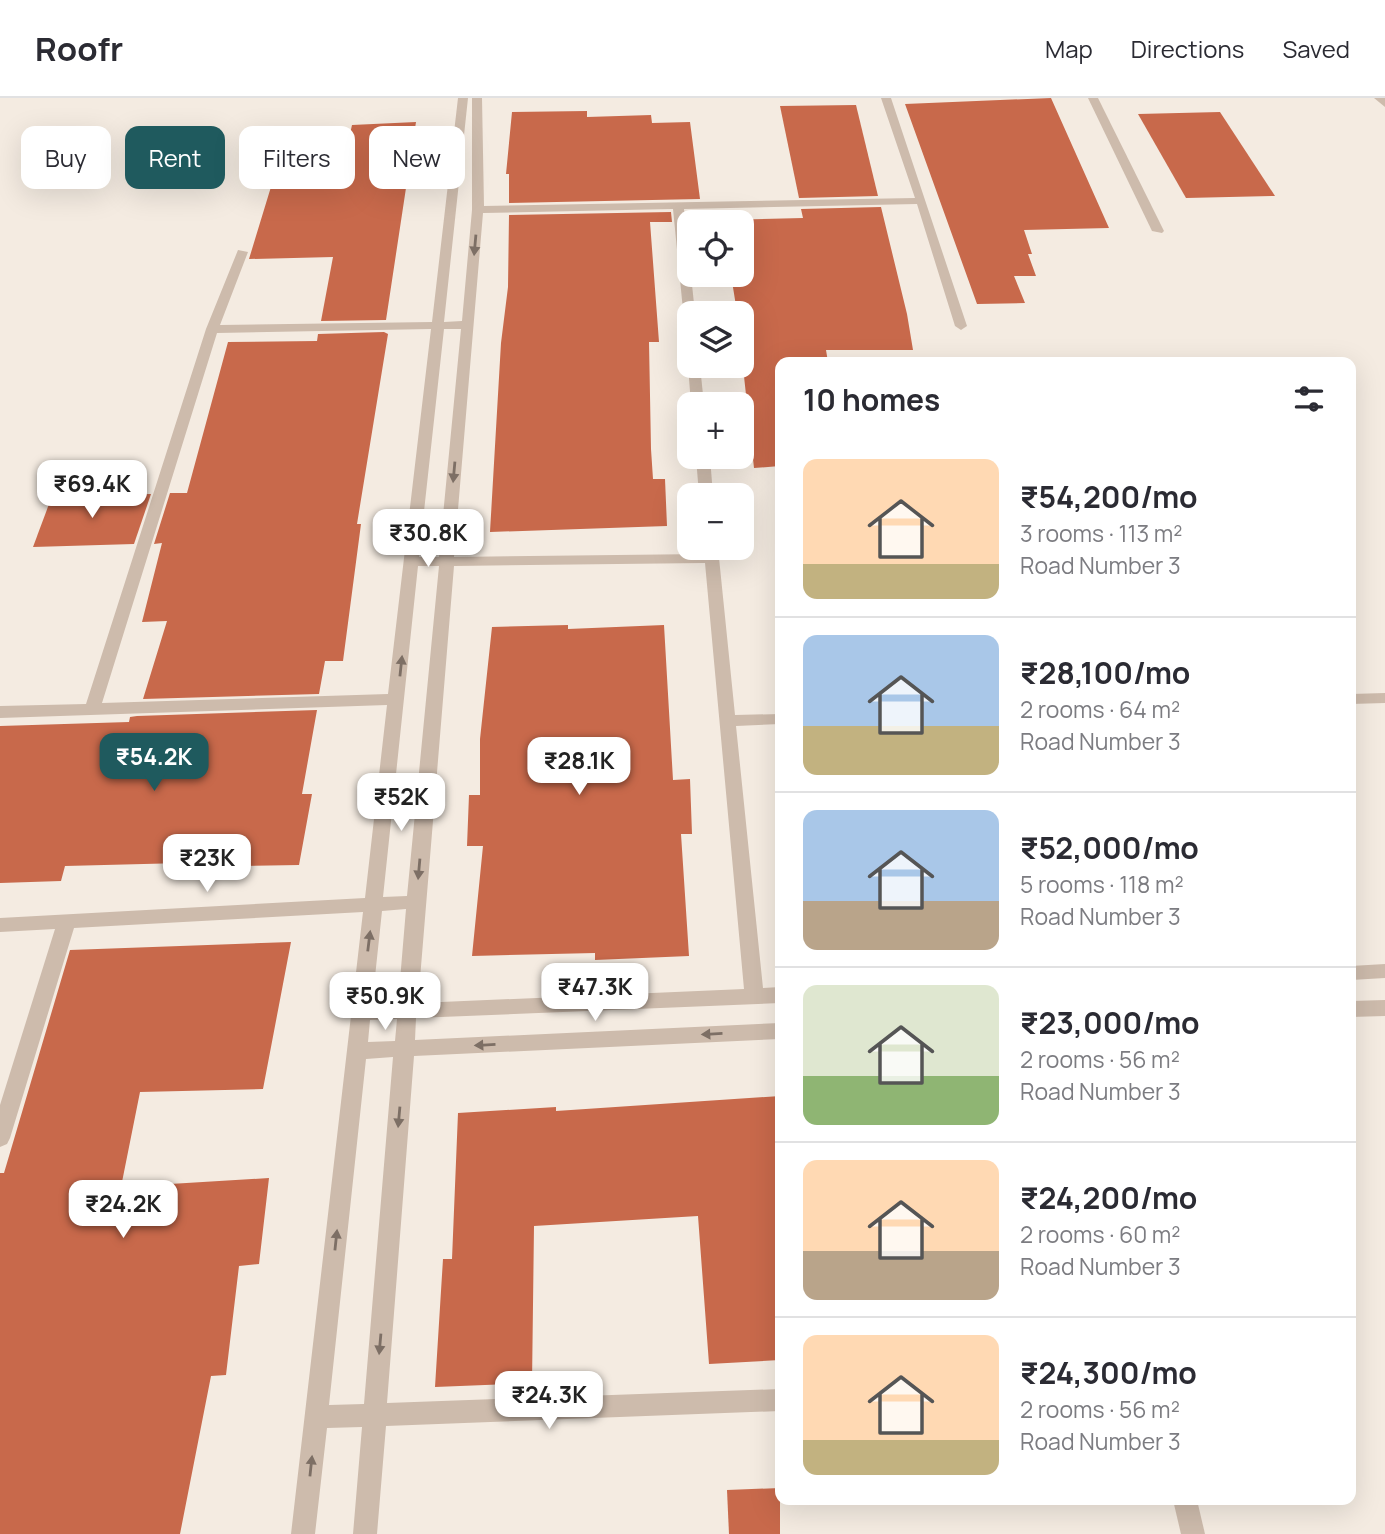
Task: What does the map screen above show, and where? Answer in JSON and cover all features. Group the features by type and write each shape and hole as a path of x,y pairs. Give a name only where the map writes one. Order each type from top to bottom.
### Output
{"street":[{"path":"303,1534 463,98"},
{"path":"365,1534 416,902 478,210 477,98"},
{"path":"886,98 922,201 961,327"},
{"path":"1093,98 1158,231"},
{"path":"1379,98 1385,104"},
{"path":"478,210 922,201"},
{"path":"678,206 688,301"},
{"path":"92,710 212,329 242,253"},
{"path":"212,329 468,325"},
{"path":"412,562 677,554"},
{"path":"713,560 754,996"},
{"path":"1356,699 1385,698"},
{"path":"0,712 397,699"},
{"path":"727,721 775,719"},
{"path":"0,925 416,902"},
{"path":"0,1138 67,922"},
{"path":"1356,973 1385,971"},
{"path":"361,1013 775,995"},
{"path":"1356,1009 1385,1008"},
{"path":"357,1051 775,1031"},
{"path":"316,1418 775,1400"},
{"path":"1186,1505 1193,1534"}],"building":[{"path":"1051,98 1109,228 1024,230 1032,254 1028,254 1036,276 1014,276 1025,303 977,304 905,104"},
{"path":"856,105 878,196 799,198 780,106"},
{"path":"587,111 587,117 651,115 652,123 690,122 700,199 509,203 509,174 506,174 512,112"},
{"path":"1220,112 1275,196 1186,198 1138,114"},
{"path":"416,122 415,126 369,126 369,189 406,189 386,320 321,321 333,257 249,259 270,189 355,189 355,126 352,125"},
{"path":"881,207 913,350 826,350 827,357 775,357 775,466 754,468 754,392 746,392 744,378 754,378 754,301 735,301 733,287 754,287 754,219 803,218 801,209"},
{"path":"671,212 672,222 650,222 659,342 649,342 651,449 653,479 665,479 667,526 490,532 501,343 508,287 509,215"},
{"path":"318,334 388,334 357,524 361,524 343,661 325,661 319,694 143,699 167,621 142,622 162,543 154,544 170,493 187,493 228,342 317,341"},
{"path":"151,494 134,544 33,547 52,496"},
{"path":"568,625 568,629 664,625 673,780 690,779 692,834 681,834 689,956 595,960 595,953 472,956 483,846 467,846 469,795 480,795 480,739 492,627"},
{"path":"317,710 302,794 312,794 299,865 182,867 183,863 65,866 61,881 0,883 0,726 129,722 130,717 137,716"},
{"path":"291,942 263,1089 140,1092 121,1187 269,1178 259,1264 239,1266 226,1375 211,1376 180,1534 0,1534 0,1173 4,1173 70,950"},
{"path":"775,1096 775,1360 709,1364 698,1216 534,1226 532,1383 435,1387 443,1259 452,1259 458,1113 556,1107 556,1111"},
{"path":"775,1488 775,1505 780,1505 780,1534 729,1534 727,1490"}]}
